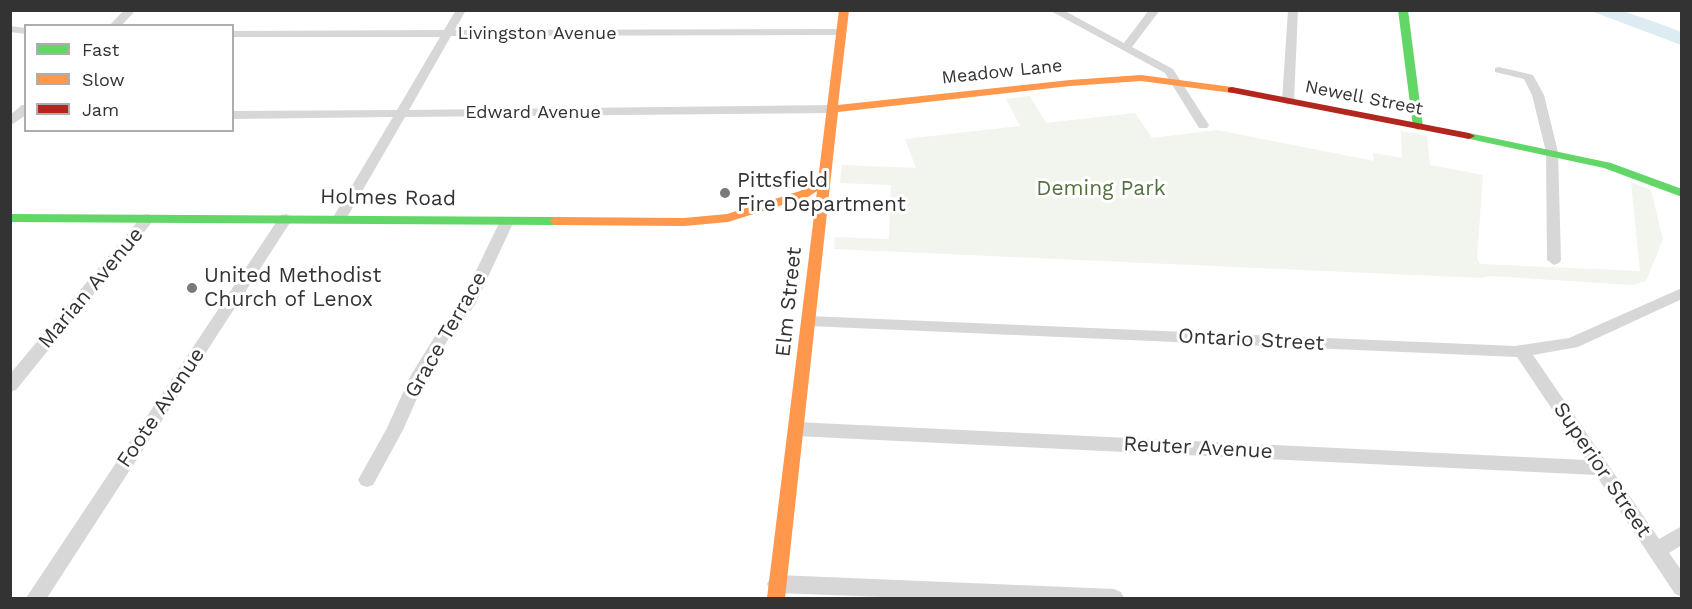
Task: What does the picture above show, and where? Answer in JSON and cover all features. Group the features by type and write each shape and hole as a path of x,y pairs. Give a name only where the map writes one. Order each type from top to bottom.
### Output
{"street":[{"path":"116,24 131,10"},
{"path":"339,219 461,10"},
{"name":"Elm Street","path":"777,591 844,10"},
{"path":"1054,10 1170,71 1174,82 1203,124"},
{"path":"1126,47 1155,10"},
{"path":"1288,101 1293,10"},
{"path":"1403,10 1418,127"},
{"name":"Livingston Avenue","path":"234,34 842,32"},
{"path":"1499,70 1522,74 1532,81 1552,152 1554,260"},
{"name":"Meadow Lane","path":"834,109 1114,79 1174,82"},
{"name":"Newell Street","path":"1174,82 1288,101 1552,152 1615,168 1682,193"},
{"name":"Edward Avenue","path":"234,115 834,109"},
{"name":"Holmes Road","path":"764,209 804,194 825,181"},
{"name":"Holmes Road","path":"12,220 286,218 684,222 728,218 793,205 819,217"},
{"name":"Marian Avenue","path":"10,386 148,218"},
{"name":"Foote Avenue","path":"36,598 286,218"},
{"name":"Grace Terrace","path":"367,480 395,430 417,379 446,332 467,305 507,221"},
{"name":"Ontario Street","path":"809,321 1522,352 1572,343 1682,293"},
{"name":"Superior Street","path":"1522,352 1682,588"},
{"name":"Reuter Avenue","path":"796,429 1599,468"},
{"path":"1657,551 1682,534"},
{"path":"777,591 1114,598"}],"green space":[{"name":"Deming Park","path":"1030,96 1046,123 1135,113 1152,138 1217,130 1374,161 1373,153 1402,158 1401,131 1427,136 1430,165 1483,175 1477,258 1480,264 1640,271 1631,182 1651,190 1663,239 1646,281 1632,285 1490,276 1481,278 834,249 835,237 889,239 891,185 840,183 842,165 916,168 905,139 1020,126 1006,99"}],"shaded area":[{"path":"1591,11 1623,11 1666,26 1681,32 1681,45"}],"traffic: fast":[{"path":"1403,10 1418,127"},
{"path":"1469,136 1607,165 1682,193"},
{"path":"10,218 555,221"}],"traffic: slow":[{"path":"776,598 844,10"},
{"path":"834,109 1070,83 1141,78 1232,90"},
{"path":"555,221 684,222 728,218 804,194 825,181"}],"traffic: jam":[{"path":"1232,90 1469,136"}],"place":[{"name":"Pittsfield Fire Department","path":"725,193"},
{"name":"United Methodist Church of Lenox","path":"192,288"}]}
